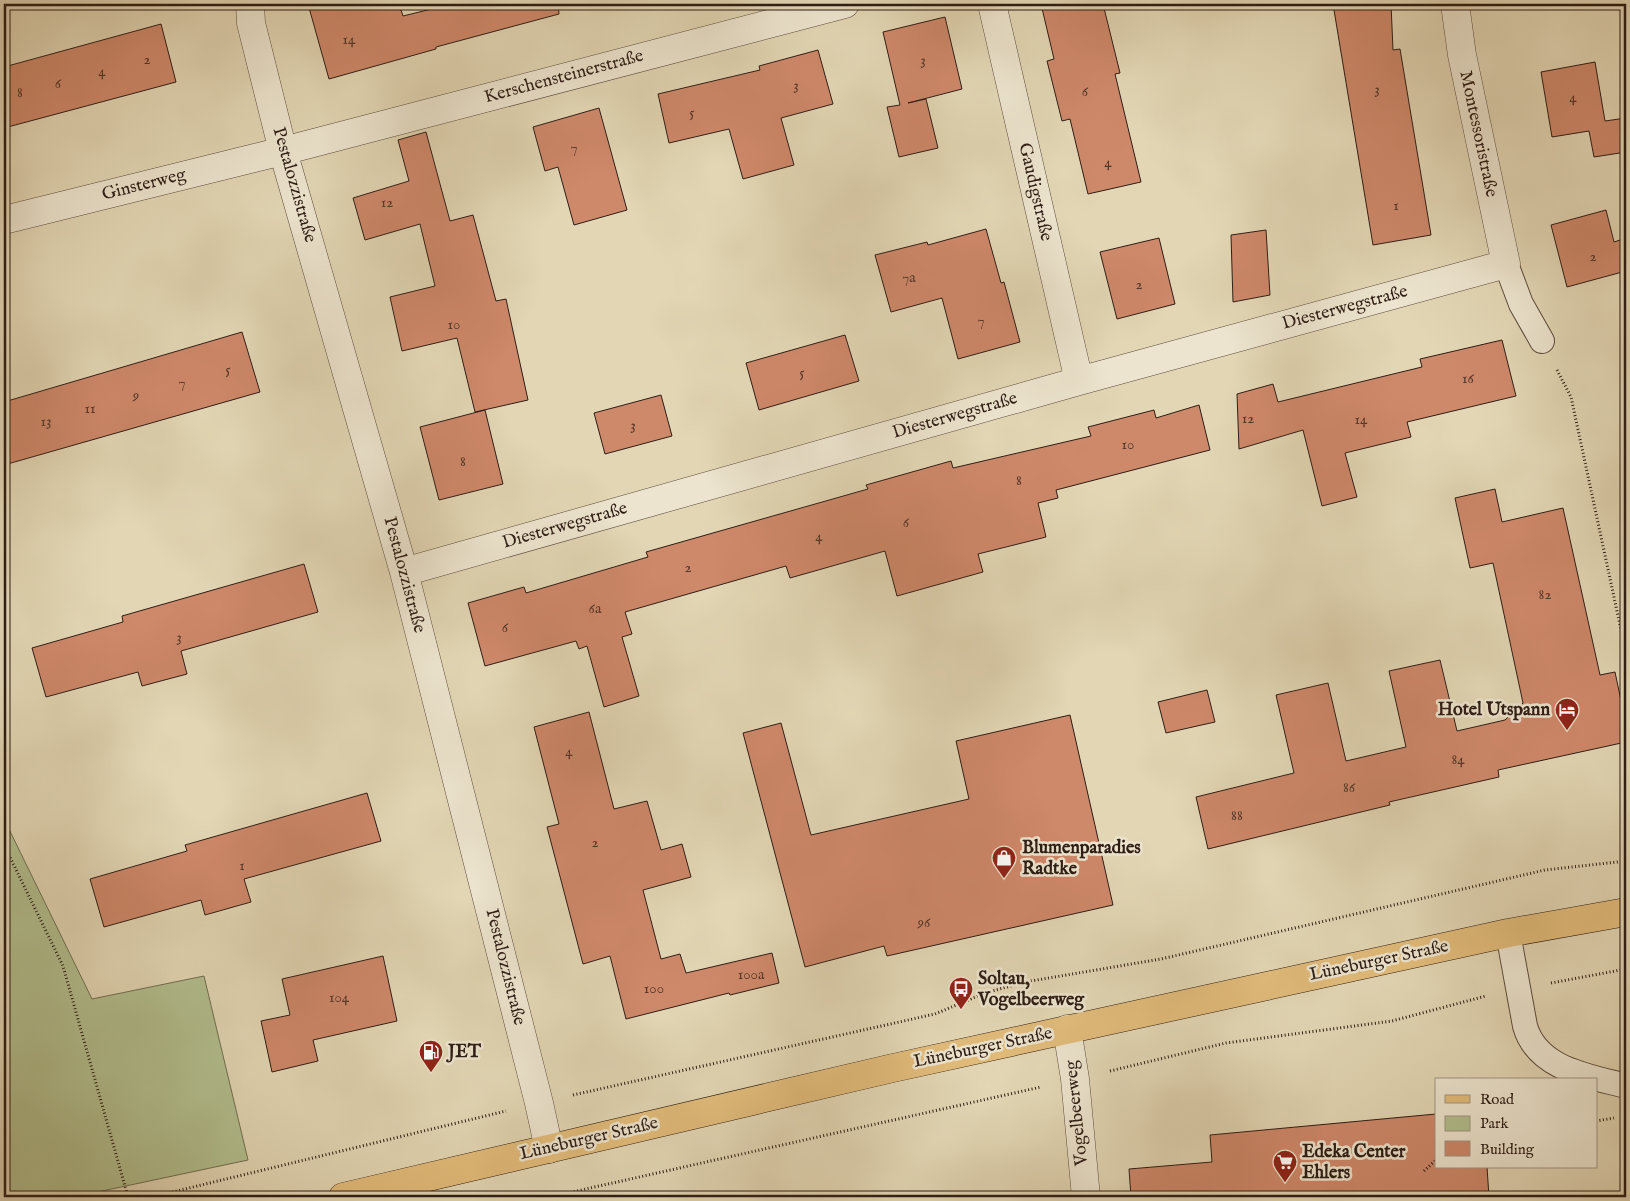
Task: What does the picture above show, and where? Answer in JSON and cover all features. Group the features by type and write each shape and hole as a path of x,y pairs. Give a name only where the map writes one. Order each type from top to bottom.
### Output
{"main road":[{"name":"Lüneburger Straße","path":"343,1197 398,1191 549,1149 1067,1029 1508,933 1626,912"}],"street":[{"name":"Pestalozzistraße","path":"250,4 251,23 283,151 404,572 539,1103 549,1149"},
{"name":"Kerschensteinerstraße","path":"283,151 845,4"},
{"name":"Gaudigstraße","path":"992,4 1079,381"},
{"name":"Montessoristraße","path":"1455,4 1462,55 1506,264"},
{"name":"Ginsterweg","path":"4,220 283,151"},
{"name":"Diesterwegstraße","path":"404,572 1079,381 1506,264"},
{"name":"Vogelbeerweg","path":"1067,1029 1075,1079 1086,1197"}],"lane":[{"path":"1506,264 1521,304 1542,341"},
{"path":"1508,933 1529,1039 1537,1050 1552,1061 1577,1073 1596,1078"},
{"path":"1598,1079 1626,1086"}],"path":[{"path":"1542,341 1571,396 1626,652"},
{"path":"4,845 63,966 128,1197"},
{"path":"152,1197 539,1103 935,1014 985,993 1025,982 1161,959 1545,870 1626,861"},
{"path":"550,1197 1075,1079 1226,1043 1392,1020 1518,989 1626,969"},
{"path":"1598,1121 1614,1120"},
{"path":"1424,1171 1435,1161"}],"green space":[{"path":"4,819 92,999 204,976 248,1160 74,1197 4,1197"}],"building":[{"path":"308,4 399,4 403,16 452,4 558,4 559,14 436,47 436,49 329,79"},
{"path":"1041,4 1103,4 1120,73 1115,74 1141,182 1088,194 1070,119 1062,121 1047,61 1054,59"},
{"path":"1333,4 1391,4 1393,50 1400,49 1431,235 1373,245"},
{"path":"945,17 962,89 908,103 926,99 938,148 899,157 887,107 900,105 883,32"},
{"path":"161,24 176,82 4,128 4,67"},
{"path":"818,50 833,104 781,118 794,165 743,179 729,129 669,143 658,94 760,70 759,66"},
{"path":"1595,62 1605,121 1626,118 1626,152 1594,157 1589,131 1552,137 1541,72"},
{"path":"599,108 627,210 574,225 558,167 545,171 533,127"},
{"path":"426,132 450,221 473,215 496,301 506,299 528,400 475,412 457,338 402,351 390,297 435,286 420,224 365,240 353,198 409,181 398,140"},
{"path":"1606,210 1614,242 1626,238 1626,271 1567,287 1551,225"},
{"path":"986,229 1001,283 1004,282 1020,342 958,359 942,298 891,312 875,255 927,242 928,245"},
{"path":"1266,230 1270,295 1233,302 1231,235"},
{"path":"1159,238 1175,304 1117,319 1100,252"},
{"path":"242,332 260,392 4,465 4,402"},
{"path":"845,335 859,381 759,410 746,363"},
{"path":"1502,340 1516,396 1407,422 1411,437 1345,453 1357,497 1322,506 1303,430 1239,449 1237,394 1273,384 1278,402 1422,367 1420,359"},
{"path":"661,395 672,436 605,454 594,413"},
{"path":"1199,405 1210,450 1056,490 1058,498 1038,503 1046,537 978,554 983,572 897,596 885,551 790,578 786,566 625,612 632,634 622,637 639,696 604,707 587,646 579,649 576,641 485,666 468,603 524,587 526,593 648,557 646,552 868,489 866,485 951,461 953,468 1091,436 1088,427 1154,410 1156,418"},
{"path":"485,410 503,484 439,500 420,427"},
{"path":"1495,489 1502,522 1563,508 1600,675 1615,672 1626,724 1626,742 1498,770 1499,777 1389,802 1390,805 1208,849 1196,797 1294,773 1276,695 1328,683 1346,761 1406,747 1389,671 1440,660 1457,731 1505,720 1523,703 1493,563 1470,568 1455,498"},
{"path":"304,564 318,612 181,651 187,674 142,686 138,672 46,697 32,648 123,622 122,616"},
{"path":"1207,690 1215,722 1166,733 1158,702"},
{"path":"589,712 614,809 647,801 661,850 682,844 691,877 643,890 661,959 680,954 686,973 772,953 779,983 730,995 729,993 626,1019 610,956 583,964 547,827 559,824 534,727"},
{"path":"1070,715 1113,905 887,956 884,946 805,967 743,733 781,723 811,835 969,799 956,741"},
{"path":"367,793 381,841 244,879 251,902 205,915 201,900 104,927 90,879 187,851 185,845"},
{"path":"383,956 397,1021 313,1040 318,1061 272,1072 261,1021 290,1015 282,979"},
{"path":"1435,1114 1435,1168 1487,1168 1489,1197 1131,1197 1129,1169 1212,1162 1210,1135"}],"place":[{"name":"Hotel Utspann","path":"1567,731"},
{"name":"Blumenparadies Radtke","path":"1004,879"},
{"name":"Soltau, Vogelbeerweg","path":"961,1010"},
{"name":"JET","path":"431,1073"},
{"name":"Edeka Center Ehlers","path":"1285,1183"}]}
